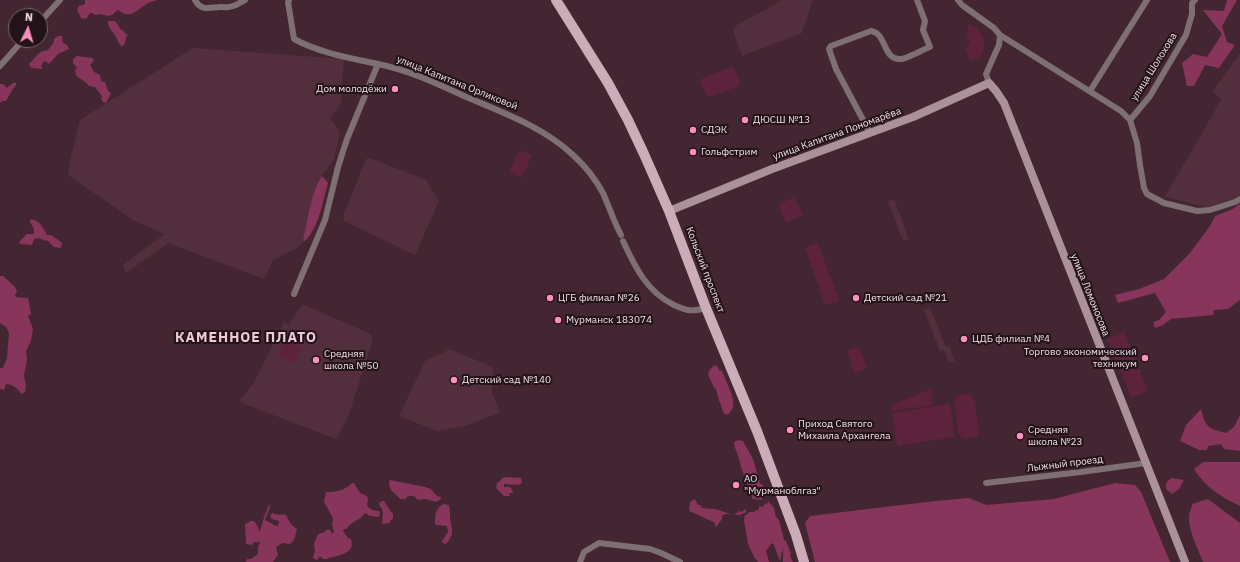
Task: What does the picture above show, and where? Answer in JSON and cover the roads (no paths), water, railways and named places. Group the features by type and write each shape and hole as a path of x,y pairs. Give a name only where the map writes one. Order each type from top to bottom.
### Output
{"main road":[{"name":"Кольский проспект","path":"556,0 584,44 628,120 644,154 669,211 706,308 757,432 796,535 804,562"}],"street":[{"path":"48,13 60,0"},
{"path":"195,0 196,3 207,9 221,7 228,8 236,6 245,0"},
{"name":"улица Капитана Орликовой","path":"289,0 288,2 294,39 306,46 395,67 523,122 553,139 573,155 589,173 602,192 622,238 642,278 653,291 667,302 685,310 695,311 706,308"},
{"path":"870,133 836,69 829,49 831,46 871,31 879,35 888,54 893,57 901,59 930,47 923,30 925,21 917,0"},
{"path":"958,0 962,5 994,28 1001,38 1090,91 1121,111 1130,120 1137,143 1144,188 1147,194 1164,203 1197,211 1210,210 1236,202 1240,199"},
{"path":"1090,91 1147,0"},
{"name":"улица Шолохова","path":"1130,120 1150,96 1186,35 1192,14 1192,3 1195,0"},
{"path":"989,83 986,74 1001,38"},
{"path":"0,66 17,48"},
{"path":"294,294 325,220 338,167 347,139 378,64"},
{"name":"улица Капитана Пономарёва","path":"669,211 777,167 913,117 989,83"},
{"name":"улица Ломоносова","path":"989,83 1004,104 1185,562"},
{"name":"Лыжный проезд","path":"986,483 1081,472 1146,462"},
{"path":"580,562 584,552 599,543 661,552 680,562"}],"place":[{"name":"Дом молодёжи","path":"395,89"},
{"name":"ДЮСШ №13","path":"745,120"},
{"name":"СДЭК","path":"693,130"},
{"name":"Гольфстрим","path":"693,152"},
{"name":"ЦГБ филиал №26","path":"550,298"},
{"name":"Детский сад №21","path":"856,298"},
{"name":"Мурманск 183074","path":"558,320"},
{"name":"ЦДБ филиал №4","path":"964,339"},
{"name":"Торгово экономический техникум","path":"1145,358"},
{"name":"Средняя школа №50","path":"316,360"},
{"name":"Детский сад №140","path":"454,380"},
{"name":"Приход Святого Михаила Архангела","path":"790,430"},
{"name":"Средняя школа №23","path":"1020,436"},
{"name":"AO \"Мурманоблгаз\"","path":"736,485"}],"district":[{"name":"КАМЕННОЕ ПЛАТО","path":"246,338"}]}
